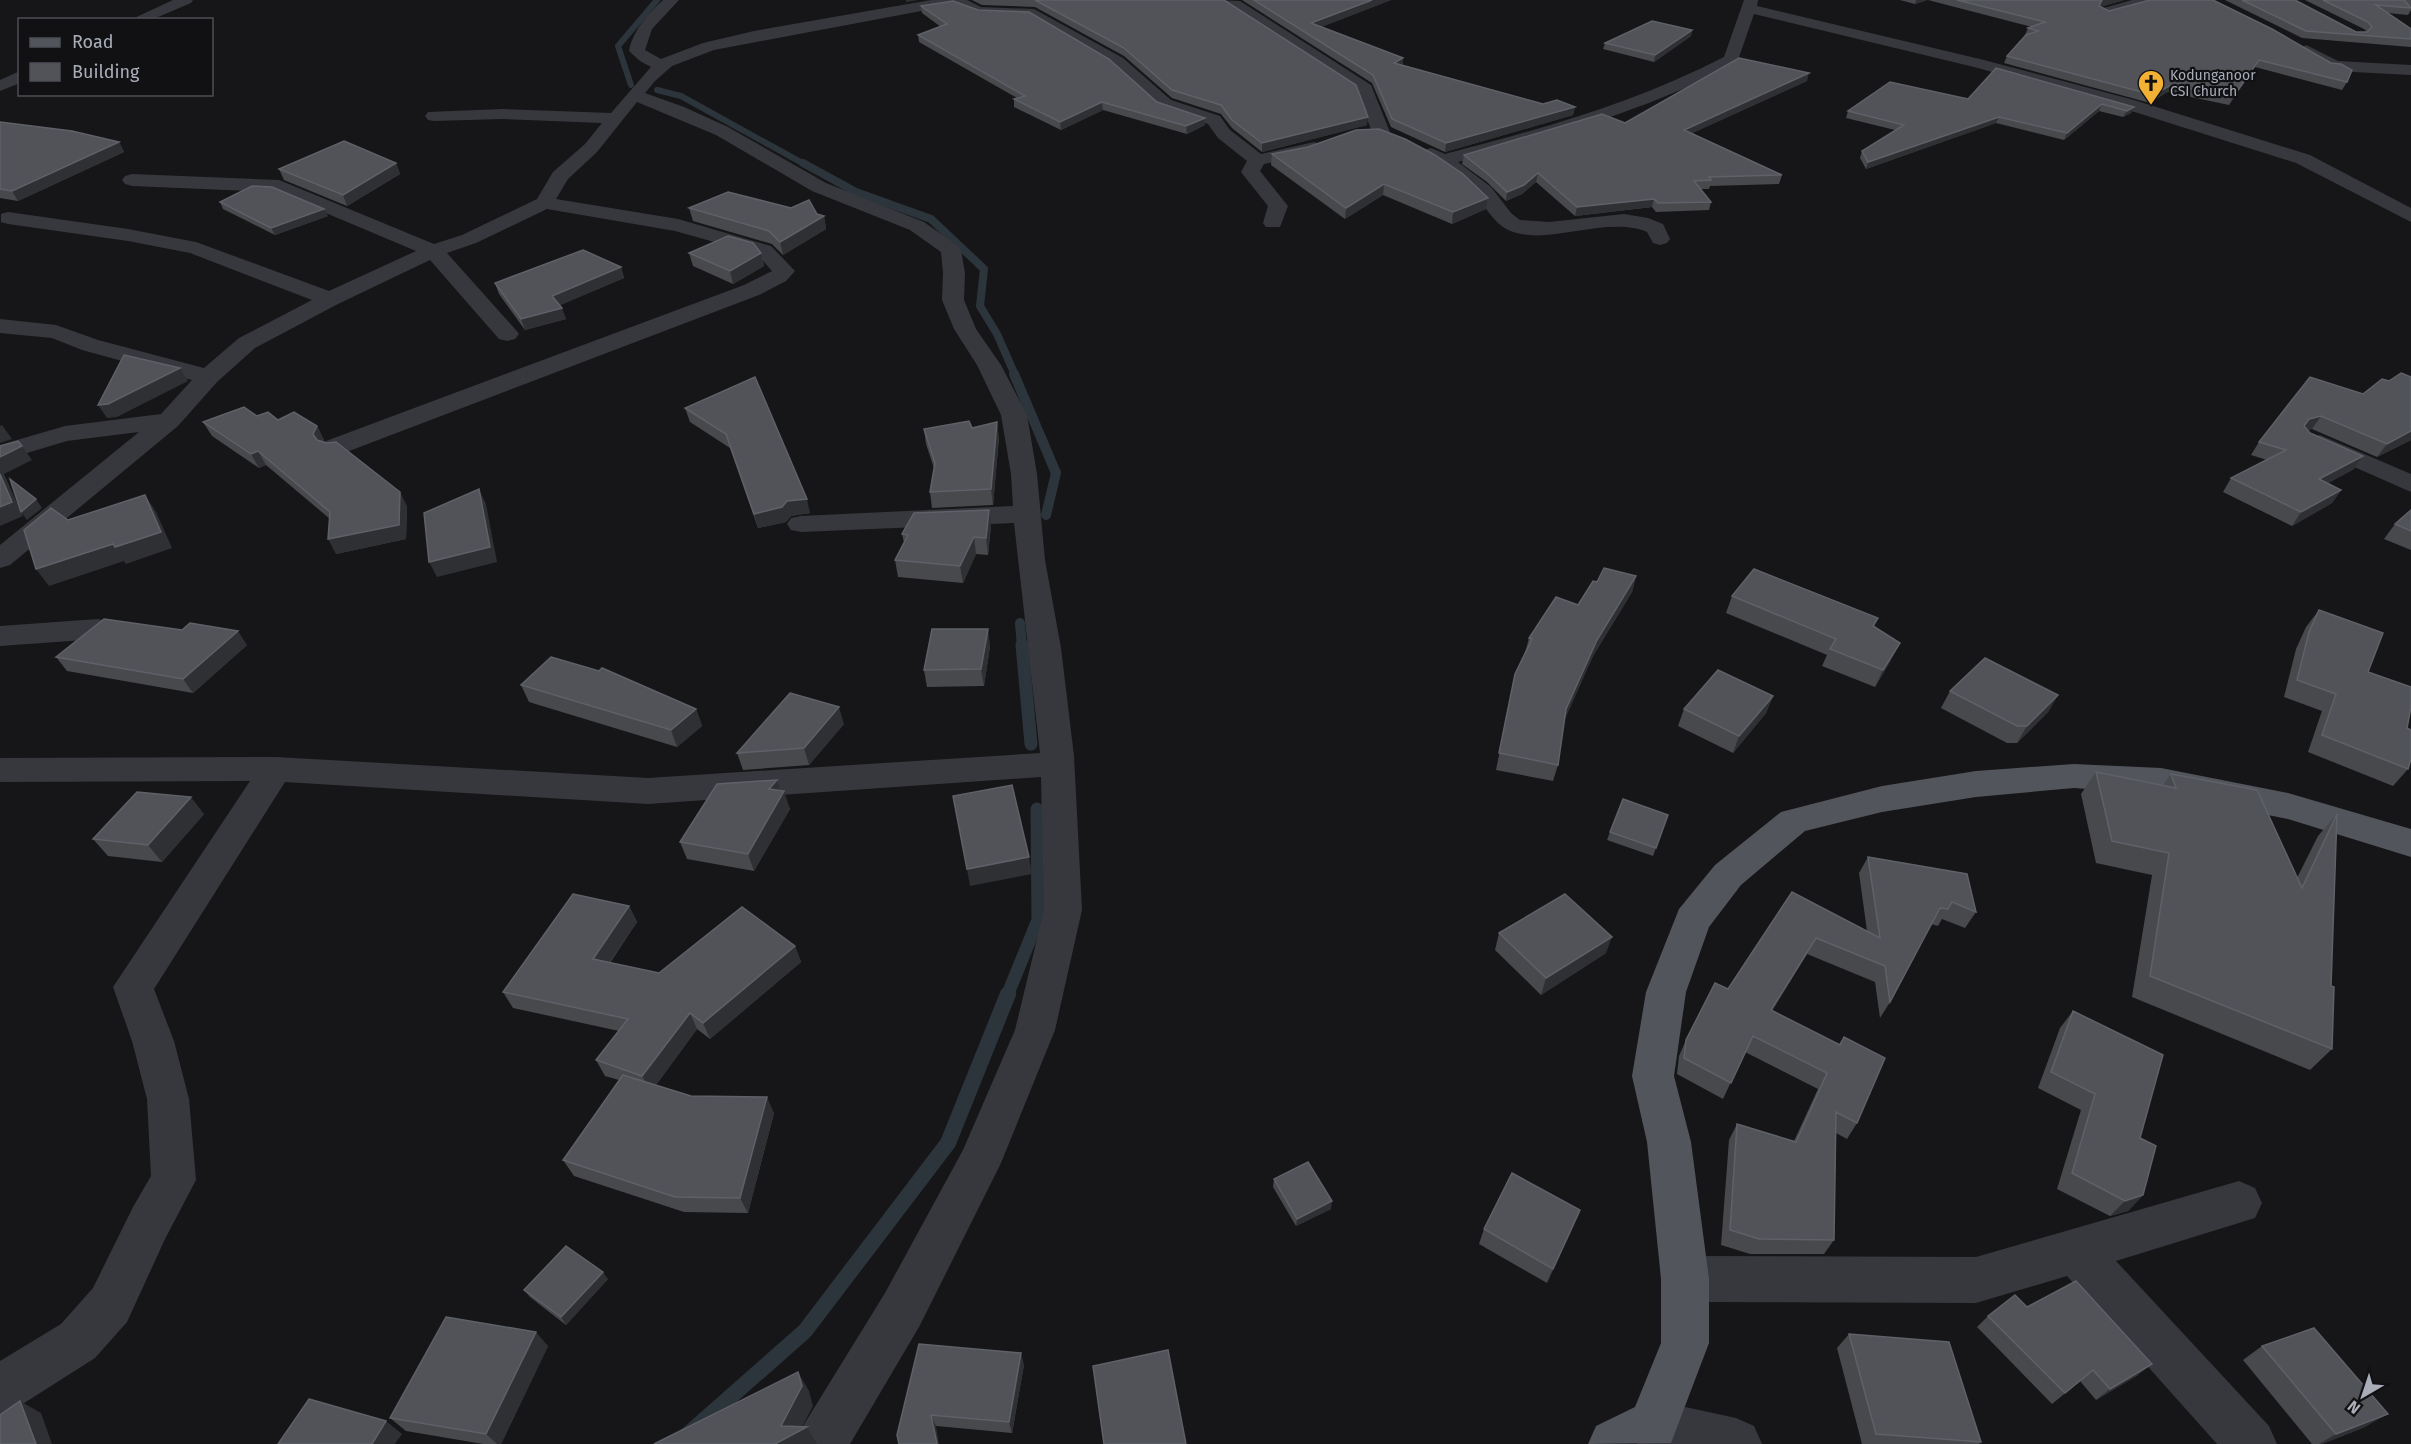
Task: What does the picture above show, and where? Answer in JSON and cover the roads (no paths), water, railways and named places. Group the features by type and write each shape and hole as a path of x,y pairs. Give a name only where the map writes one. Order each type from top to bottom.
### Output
{"main road":[{"path":"1633,1435 1685,1343 1685,1279 1669,1142 1653,1076 1666,992 1692,920 1728,875 1794,821 1882,799 1976,784 2074,776 2172,783 2288,806 2411,843"}],"street":[{"path":"142,18 186,0"},
{"path":"663,66 637,51 637,44 656,15 672,0"},
{"path":"0,559 169,421 208,377 247,343 330,299 433,251 469,239 544,203 560,176 591,148 650,77 663,66 709,46 956,0 979,11 1015,10 1034,13 1117,61 1165,104 1214,120 1224,134 1257,160"},
{"path":"1224,0 1235,3 1365,88 1397,139"},
{"path":"2105,12 2148,0"},
{"path":"1442,161 1605,116 1703,75 1731,60 1750,4 2128,104 2303,159 2411,216"},
{"path":"2294,42 2334,66 2411,70"},
{"path":"0,86 18,77"},
{"path":"434,116 626,107 678,111 722,131 819,187 917,226 951,250 954,273 952,300 1014,415 1024,474 1031,560 1045,648 1056,764 1063,909 1035,1030 974,1173 902,1310 821,1444"},
{"path":"1360,133 1397,139 1442,161 1490,198 1505,218 1516,225 1534,227 1638,220 1656,228 1660,239"},
{"path":"1273,223 1278,206 1250,172 1257,160 1328,143"},
{"path":"132,180 279,186 433,251 507,334"},
{"path":"336,447 714,304 764,284 784,271 764,249 678,225 544,203"},
{"path":"8,218 128,235 196,248 330,299"},
{"path":"0,326 56,332 90,345 208,377"},
{"path":"0,453 64,434 169,421"},
{"path":"2311,439 2411,484"},
{"path":"801,524 1026,514"},
{"path":"0,636 98,629"},
{"path":"0,770 276,769 648,791 1056,764"},
{"path":"0,1389 78,1341 110,1305 149,1223 174,1180 168,1099 153,1041 133,987 276,769"},
{"path":"1685,1279 1976,1280 2240,1203"},
{"path":"2075,1251 2251,1444"},
{"path":"1633,1435 1736,1444"}],"waterway":[{"path":"631,85 618,46 657,0"},
{"path":"657,90 681,96 806,165"},
{"path":"803,163 856,192 931,219 984,269 980,306 997,334 1015,375"},
{"path":"1014,374 1056,473 1046,515"},
{"path":"1020,623 1022,647"},
{"path":"1022,645 1031,744"},
{"path":"1007,996 1038,920 1037,809"},
{"path":"677,1444 805,1331 948,1143 1008,994"}],"place":[{"name":"Kodunganoor CSI Church","path":"2151,106"}]}
